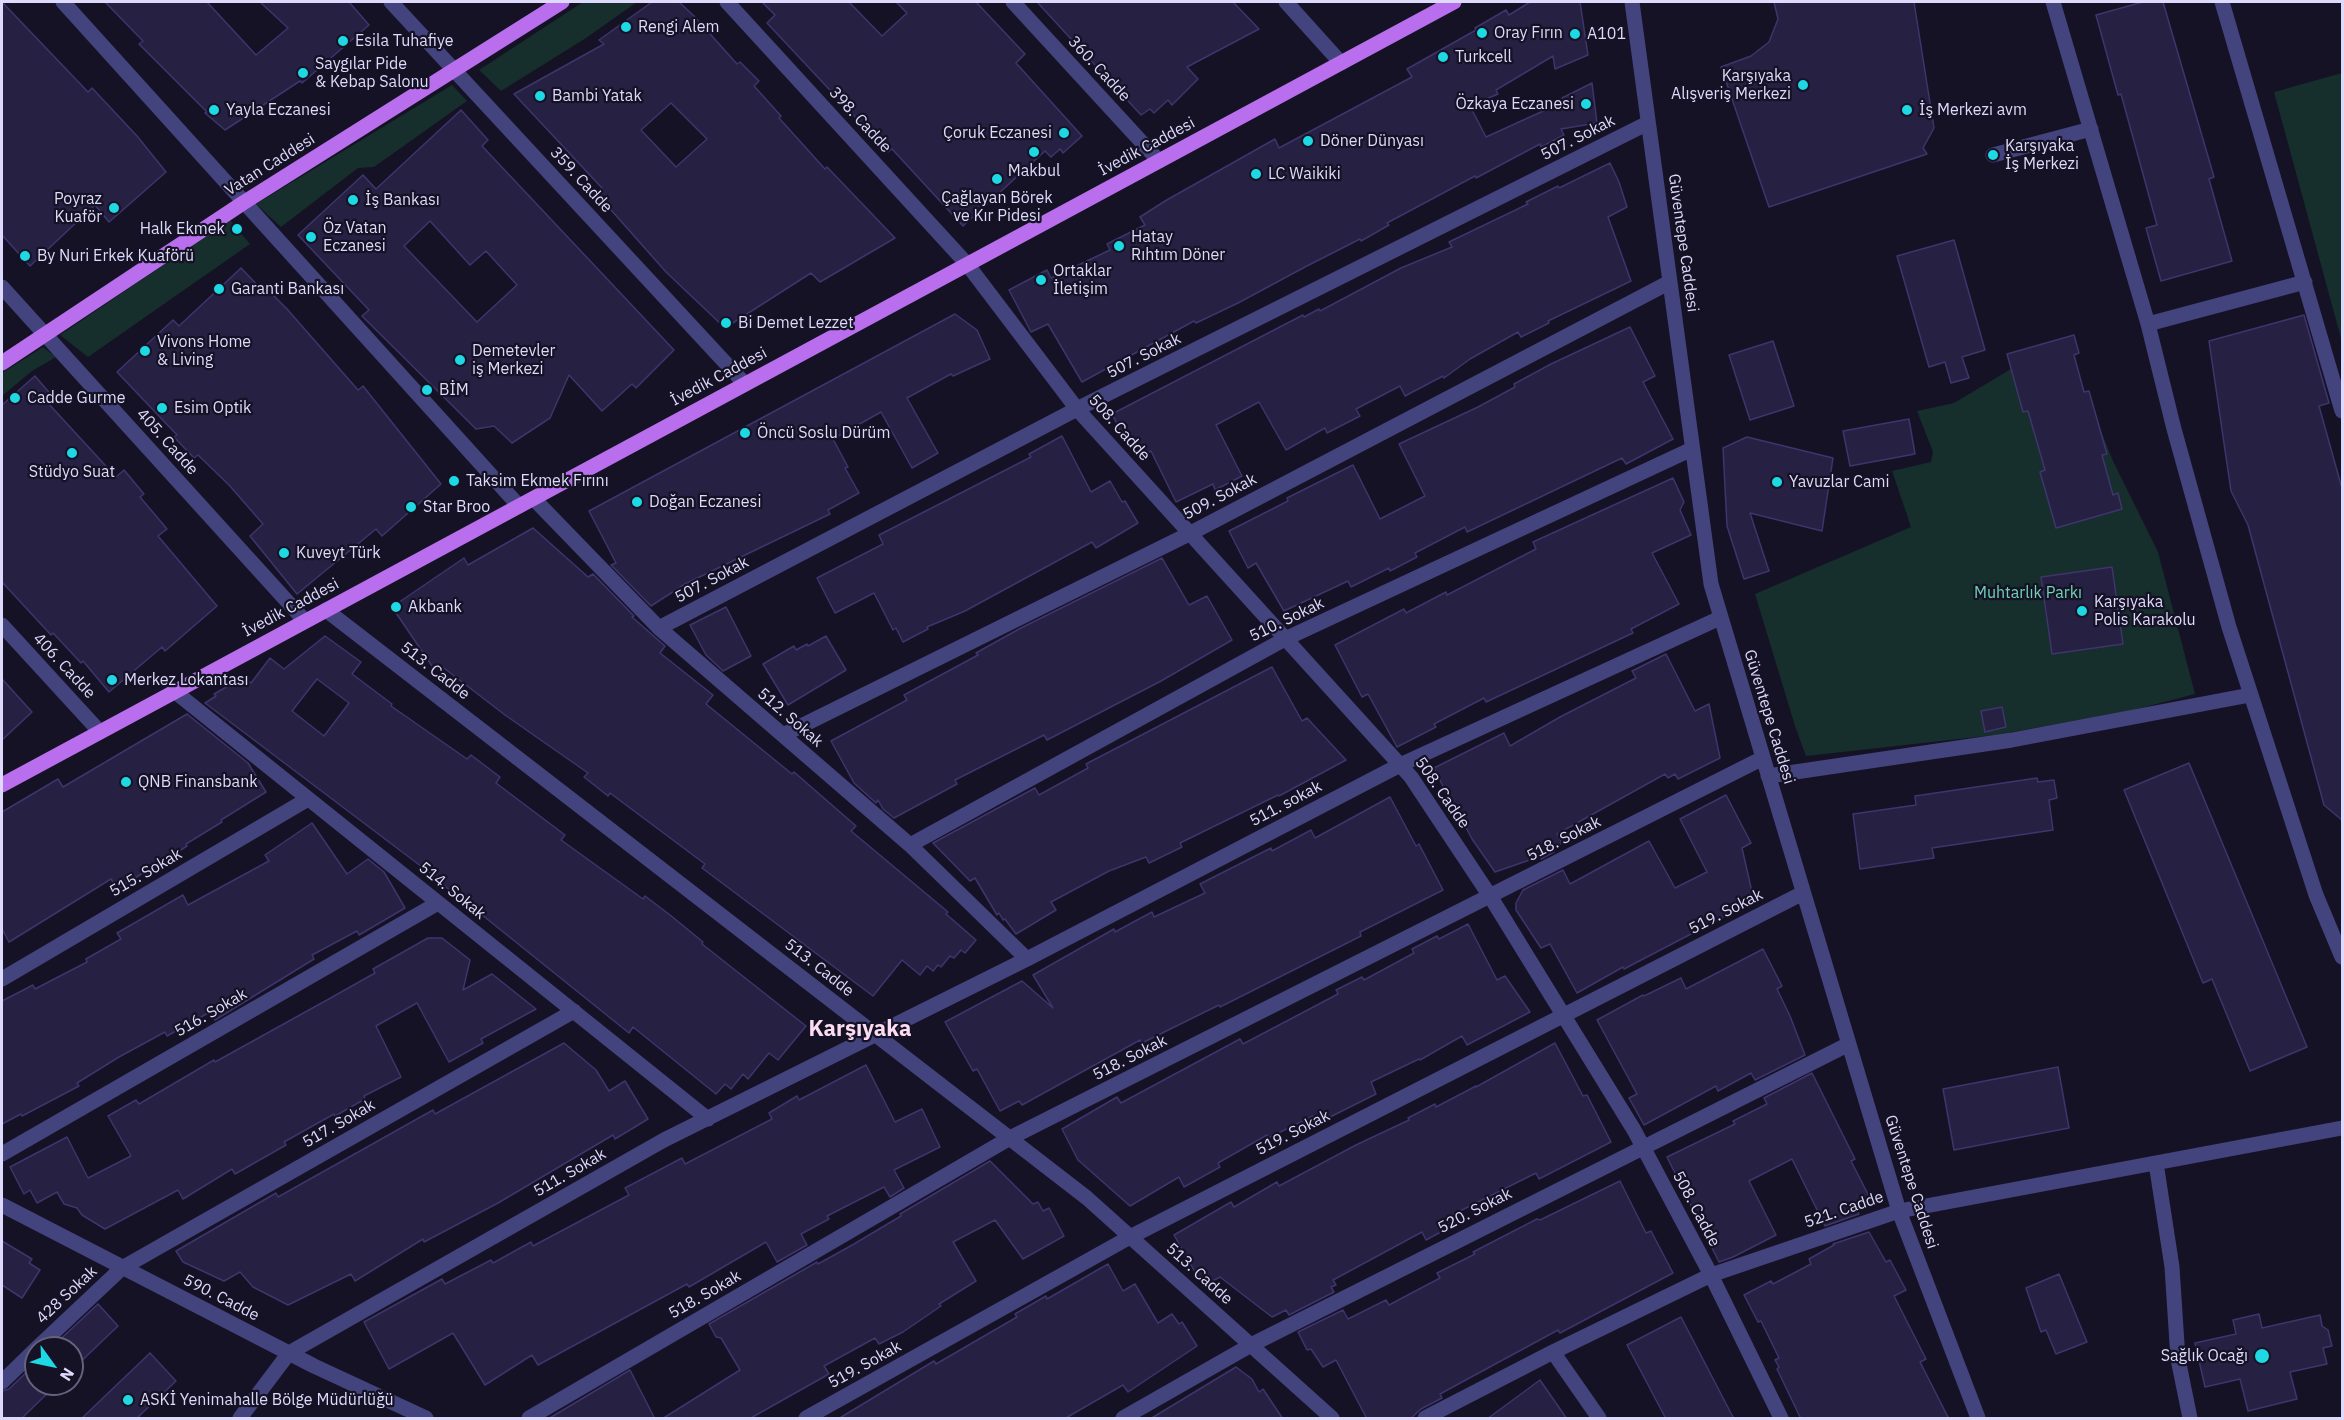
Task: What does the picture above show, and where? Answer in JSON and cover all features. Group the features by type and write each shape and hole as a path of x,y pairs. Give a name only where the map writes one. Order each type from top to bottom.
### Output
{"main road":[{"name":"Vatan Caddesi","path":"2,363 46,336 243,202 562,2"},
{"name":"İvedik Caddesi","path":"2,785 1454,2"}],"street":[{"path":"63,2 519,506"},
{"name":"359. Cadde","path":"392,2 745,384"},
{"name":"398. Cadde","path":"727,2 967,264"},
{"name":"360. Cadde","path":"1012,2 1159,160"},
{"path":"1286,2 1341,63"},
{"name":"Güventepe Caddesi","path":"1632,2 1711,584 1899,1211 1978,1419"},
{"path":"2053,2 2148,324 2175,429 2250,695 2316,895 2343,957"},
{"path":"2222,2 2343,411"},
{"name":"507. Sokak","path":"659,628 1077,409 1648,123"},
{"path":"1993,155 2091,129"},
{"name":"508. Cadde","path":"967,264 1077,409 1411,777 1490,896 1642,1146 1711,1275 1781,1419"},
{"name":"509. Sokak","path":"783,735 1189,534 1670,282"},
{"path":"2148,324 2305,282"},
{"name":"405. Cadde","path":"2,287 305,621"},
{"name":"510. Sokak","path":"910,845 1285,639 1692,449"},
{"name":"512. Sokak","path":"534,499 659,628 910,845 1028,959"},
{"name":"513. Cadde","path":"326,610 1087,1198 1332,1419"},
{"name":"511. sokak","path":"875,1034 1028,959 1400,765 1720,618"},
{"name":"406. Cadde","path":"2,625 100,732"},
{"name":"514. Sokak","path":"174,691 708,1119"},
{"path":"1768,776 2012,740 2250,695"},
{"name":"518. Sokak","path":"529,1419 1010,1138 1763,758"},
{"name":"515. Sokak","path":"2,979 308,799"},
{"name":"519. Sokak","path":"806,1419 1130,1236 1803,893"},
{"name":"516. Sokak","path":"2,1154 438,903"},
{"name":"517. Sokak","path":"122,1268 574,1011"},
{"name":"511. Sokak","path":"289,1353 664,1140 875,1034"},
{"name":"520. Sokak","path":"1122,1419 1251,1345 1848,1044"},
{"name":"521. Cadde","path":"1425,1419 1553,1352 1711,1275 1899,1211 2343,1128"},
{"path":"2156,1163 2172,1267 2178,1359 2190,1419"},
{"name":"590. Cadde","path":"2,1205 289,1353 426,1419"},
{"name":"428 Sokak","path":"51,1336 122,1268"},
{"path":"1553,1352 1599,1419"},
{"path":"240,1419 289,1353"},
{"name":"428 Sokak","path":"2,1382 24,1361"}],"green space":[{"path":"583,2 637,2 586,38 501,91 479,70"},
{"path":"2342,73 2342,342 2274,92"},
{"path":"452,85 467,101 374,167 358,168 281,227 256,204"},
{"path":"230,220 250,244 88,357 60,335"},
{"path":"43,347 56,357 32,371 2,396 2,373"},
{"name":"Muhtarlık Parkı","path":"2031,357 2073,361 2113,461 2158,552 2195,694 2122,713 1995,735 1806,756 1755,594 1911,527 1892,471 1931,462 1933,452 1917,411 1954,403"}],"building":[{"path":"2,2 88,92 92,88 137,136 166,172 109,222 95,205 30,266 2,235"},
{"path":"105,2 207,2 256,55 288,28 260,2 349,2 369,25 302,83 300,81 225,130 205,113 207,112 139,44 143,41"},
{"path":"652,2 679,2 737,64 740,62 759,81 754,86 781,116 779,118 825,169 827,167 895,238 820,282 811,273 725,328 666,272 596,193 602,188 514,94 604,44 599,40","holes":["671,103 707,139 676,167 641,130"]},
{"path":"762,2 849,2 882,36 907,13 896,2 976,2 1025,54 1016,63 1082,136 1063,153 1060,149 1051,157 1045,151 963,226 892,149 888,152 767,23 775,15"},
{"path":"1037,2 1233,2 1259,29 1187,67 1198,79 1172,105 1168,100 1154,113 1150,109 1141,115"},
{"path":"1530,2 1580,2 1588,55 1555,69 1553,56 1496,90 1498,94 1470,106 1486,137 1563,102 1562,98 1592,83 1597,123 1561,129 1564,135 1541,147 1540,144 1476,178 1475,176 1387,223 1389,225 1361,241 1360,239 1238,303 1196,323 1194,321 1082,382 1048,324 1031,332 1009,290 1047,270 1051,278 1110,250 1107,244 1145,225 1140,217 1165,201 1275,139 1279,148 1412,77 1407,69 1476,30 1475,28 1506,10 1509,15"},
{"path":"1774,2 1914,2 1934,128 1923,148 1927,154 1769,207 1721,67 1751,56 1769,42 1778,19"},
{"path":"2143,2 2163,2 2214,177 2209,179 2232,261 2161,281 2146,228 2157,225 2121,94 2118,95 2096,15"},
{"path":"461,110 488,140 482,146 674,350 636,388 632,384 602,411 569,375 550,418 512,443 494,426 476,429 362,316 369,310 298,235 363,175 376,189","holes":["430,221 470,265 486,251 517,285 477,322 404,246"]},
{"path":"1610,163 1627,207 1608,217 1631,281 1548,321 1549,323 1521,337 1518,332 1470,359 1444,378 1443,376 1405,396 1400,386 1356,409 1360,416 1327,433 1325,428 1286,450 1259,402 1216,425 1242,476 1215,490 1213,484 1176,502 1151,451 1140,457 1131,442 1128,443 1122,434 1112,414 1303,315 1304,317 1319,309 1320,311 1401,268 1452,247 1449,242 1528,204 1526,202 1558,186 1559,188"},
{"path":"1954,240 1985,350 1962,357 1969,378 1951,383 1945,362 1929,367 1897,256"},
{"path":"241,268 266,294 269,291 287,309 358,390 363,386 441,484 382,536 376,529 297,594 250,536 263,524 229,485 198,455 194,458 174,437 177,435 117,372 173,320 179,326"},
{"path":"955,314 977,330 990,359 953,376 951,374 907,398 938,453 912,468 881,412 833,439 859,493 828,510 830,514 685,584 651,606 611,565 616,563 589,511"},
{"path":"2304,315 2329,403 2319,406 2343,492 2343,821 2324,805 2248,525 2231,491 2209,341"},
{"path":"1630,327 1655,376 1643,382 1673,439 1626,464 1622,458 1467,532 1465,527 1415,553 1417,557 1390,571 1389,568 1351,587 1348,581 1284,611 1256,563 1248,568 1229,531 1288,501 1287,498 1353,465 1380,519 1425,496 1399,444 1478,407 1551,364"},
{"path":"2074,335 2079,353 2074,355 2084,392 2089,391 2107,454 2102,455 2113,495 2118,493 2122,509 2056,528 2040,472 2045,470 2028,411 2023,412 2007,354"},
{"path":"1773,341 1794,406 1750,420 1729,355"},
{"path":"35,376 53,397 47,402 116,477 124,470 144,494 140,497 167,529 158,536 217,606 165,651 162,647 109,692 83,661 81,663 53,633 51,635 2,582 2,405"},
{"path":"1909,419 1915,454 1850,466 1843,431"},
{"path":"1062,436 1091,492 1110,481 1138,523 1096,548 1092,542 965,611 927,627 928,629 903,642 896,628 893,630 874,593 835,613 817,578 883,544 879,535 1031,457 1029,454"},
{"name":"Yavuzlar Cami","path":"1747,437 1833,458 1822,531 1750,513 1769,571 1744,579 1727,526 1723,448"},
{"path":"1673,478 1684,502 1680,510 1691,535 1652,553 1679,604 1631,629 1633,633 1486,702 1484,698 1434,724 1436,727 1397,747 1368,694 1362,697 1335,645 1404,609 1406,613 1446,592 1447,595 1536,549 1533,542"},
{"path":"533,528 588,577 593,574 634,616 632,617 665,646 660,653 713,695 706,704 792,774 794,772 856,826 851,831 948,912 946,914 976,940 965,953 961,950 954,958 950,956 941,967 938,965 933,971 927,966 920,975 902,960 873,996 702,868 705,864 610,793 608,796 584,777 588,773 505,715 440,665 434,669 392,607 464,558 468,565"},
{"path":"1162,558 1189,605 1207,596 1232,640 1161,681 1047,740 1044,735 955,780 957,784 894,818 883,809 878,800 876,803 854,783 831,741 907,700 904,695 978,655 976,653 1019,629"},
{"name":"Karşıyaka Polis Karakolu","path":"2112,567 2123,644 2052,654 2041,577"},
{"path":"726,607 751,656 723,671 706,655 690,625"},
{"path":"325,636 361,662 352,674 392,704 391,706 467,759 471,755 500,777 496,783 565,835 561,840 643,899 645,896 806,1026 778,1060 769,1053 748,1079 743,1074 731,1089 725,1084 716,1094 633,1027 629,1033 433,878 434,876 205,703 216,696 214,694 244,677 251,683 270,658 284,669","holes":["317,679 349,703 324,736 292,711"]},
{"path":"826,636 846,670 788,705 763,664 794,646 796,650"},
{"path":"1666,654 1695,711 1709,704 1720,758 1678,779 1675,774 1668,778 1665,774 1557,834 1562,843 1552,848 1554,852 1541,859 1544,855 1495,872 1472,839 1459,814 1457,815 1434,768 1504,733 1510,746 1636,678 1632,671"},
{"path":"1272,667 1302,721 1307,718 1346,760 1279,796 1180,843 1182,847 1149,863 1146,857 1109,871 1051,902 1056,910 1016,934 999,913 997,915 975,878 970,881 933,843 1035,788 1039,795 1088,768 1086,764"},
{"path":"2,679 32,712 2,740"},
{"path":"2002,707 2006,727 1985,732 1981,711"},
{"path":"187,714 248,763 266,792 221,820 222,822 186,844 187,846 117,889 111,879 9,942 2,929 2,812 58,779 63,787"},
{"path":"2189,763 2307,1047 2250,1071 2212,979 2203,983 2124,790"},
{"path":"2037,778 2038,782 2054,780 2057,798 2049,800 2053,830 1932,848 1934,858 1860,869 1853,814 1916,805 1915,796"},
{"path":"1726,795 1751,843 1742,848 1754,901 1624,969 1623,967 1577,993 1550,944 1541,948 1516,910 1516,903 1523,890 1563,870 1570,884 1649,841 1675,888 1707,872 1680,819"},
{"path":"1390,797 1416,846 1419,844 1443,890 1360,932 1361,936 1220,1007 1219,1005 1142,1043 1140,1040 1022,1105 1019,1101 1000,1111 977,1069 973,1071 945,1022 1022,981 1053,1008 1033,975 1114,929 1115,932 1152,912 1154,917 1205,893 1200,884 1271,848 1272,851 1311,830 1315,838"},
{"path":"312,823 347,874 368,859 384,872 405,908 359,935 357,931 312,955 314,959 215,1020 210,1012 167,1036 165,1032 77,1083 79,1086 2,1124 2,1001 33,985 35,989 87,962 86,959 121,939 117,933 183,895 188,905 269,861 265,855"},
{"path":"1468,924 1497,980 1505,976 1530,1012 1467,1045 1462,1036 1420,1060 1371,1082 1376,1094 1316,1124 1313,1116 1268,1138 1267,1135 1218,1163 1220,1167 1184,1187 1179,1177 1130,1206 1078,1160 1062,1129 1117,1097 1121,1103 1240,1039 1243,1044 1338,994 1336,990 1362,977 1364,980 1414,953 1412,949 1437,936 1439,939"},
{"path":"428,938 442,938 470,960 463,990 492,974 536,1009 481,1039 483,1043 449,1062 417,1003 376,1026 401,1077 364,1096 365,1099 335,1116 334,1114 284,1142 286,1145 235,1174 232,1169 183,1199 178,1190 105,1229 82,1215 77,1208 64,1204 57,1192 37,1203 30,1190 24,1194 10,1167 67,1137 88,1178 131,1156 108,1116 136,1100 139,1104 214,1060 215,1062 327,1000 375,973 373,969"},
{"path":"1763,949 1782,986 1777,989 1805,1055 1755,1080 1751,1073 1718,1091 1716,1086 1644,1125 1629,1098 1637,1094 1597,1020 1681,978 1686,989"},
{"path":"564,1043 596,1070 609,1091 625,1081 648,1119 615,1139 613,1135 498,1203 424,1242 423,1239 355,1281 351,1274 288,1305 253,1287 240,1272 224,1281 183,1262 176,1251 276,1193 278,1197 433,1110 435,1114"},
{"path":"1555,1043 1583,1096 1587,1095 1611,1142 1539,1179 1536,1173 1448,1217 1452,1226 1426,1240 1422,1232 1333,1280 1336,1285 1331,1287 1334,1292 1289,1315 1286,1310 1272,1317 1220,1277 1203,1286 1174,1235 1231,1202 1234,1207 1277,1182 1279,1186 1409,1120 1408,1118 1435,1104 1436,1107 1476,1087"},
{"path":"866,1065 895,1122 922,1109 940,1147 894,1170 904,1188 890,1197 884,1187 827,1216 829,1219 801,1234 807,1245 777,1262 766,1242 689,1287 687,1284 538,1365 532,1355 485,1385 453,1333 389,1369 364,1322 442,1279 445,1284 491,1260 493,1263 531,1242 533,1246 629,1195 625,1188 682,1158 685,1164 772,1119 769,1113 797,1096 799,1100"},
{"path":"2058,1067 2069,1128 1954,1150 1943,1089"},
{"path":"1812,1073 1855,1159 1851,1161 1872,1202 1857,1210 1859,1214 1825,1226 1792,1159 1749,1181 1776,1235 1719,1262 1667,1157 1735,1124 1733,1121 1767,1104 1764,1098"},
{"path":"990,1161 1033,1204 1038,1202 1043,1211 1049,1208 1064,1236 1023,1259 995,1220 953,1242 976,1281 939,1304 941,1306 903,1332 879,1344 875,1338 824,1366 829,1374 749,1419 662,1419 740,1370 721,1338 716,1337 709,1324 817,1262 818,1264 854,1244"},
{"path":"1620,1181 1646,1233 1651,1231 1673,1273 1560,1333 1558,1330 1440,1394 1442,1398 1421,1409 1410,1419 1367,1419 1336,1360 1323,1367 1311,1349 1307,1350 1298,1332 1343,1310 1348,1319 1386,1300 1389,1305 1440,1278 1437,1273 1475,1254 1473,1252 1537,1219 1540,1220"},
{"path":"1869,1232 1886,1262 1890,1260 1906,1290 1894,1296 1926,1359 1920,1362 1949,1419 1801,1419 1777,1369 1779,1367 1775,1360 1779,1358 1761,1321 1758,1322 1744,1295 1771,1281 1773,1284 1811,1264 1809,1259 1833,1244"},
{"path":"2,1241 32,1259 29,1263 40,1270 22,1298 2,1285"},
{"path":"1108,1264 1123,1291 1135,1284 1158,1323 1172,1314 1179,1324 1182,1322 1197,1346 1128,1392 1123,1385 1064,1419 838,1419 934,1361 936,1364 1017,1317 1015,1314 1046,1296 1047,1299"},
{"path":"2059,1274 2087,1342 2056,1354 2046,1330 2041,1332 2026,1288"},
{"path":"98,1304 118,1326 84,1359 84,1336 64,1336"},
{"name":"Sağlık Ocağı","path":"2259,1314 2262,1328 2320,1315 2322,1326 2328,1330 2332,1346 2323,1348 2327,1364 2290,1372 2297,1399 2248,1411 2240,1379 2205,1387 2195,1343 2236,1334 2233,1320"},
{"path":"1681,1317 1734,1419 1666,1419 1627,1345"},
{"name":"ASKİ Yenimahalle Bölge Müdürlüğü","path":"150,1353 176,1381 136,1419 81,1419"},
{"path":"1236,1367 1252,1379 1259,1392 1263,1389 1283,1419 1150,1419"},
{"path":"630,1370 655,1419 548,1419"},
{"path":"24,1375 24,1396 45,1396 21,1419 2,1419 2,1391 9,1389"},
{"path":"1540,1380 1567,1419 1487,1419"}],"place":[{"name":"Rengi Alem","path":"626,27"},
{"name":"Oray Fırın","path":"1482,33"},
{"name":"A101","path":"1575,34"},
{"name":"Esila Tuhafiye","path":"343,41"},
{"name":"Turkcell","path":"1443,57"},
{"name":"Saygılar Pide & Kebap Salonu","path":"303,73"},
{"name":"Karşıyaka Alışveriş Merkezi","path":"1803,85"},
{"name":"Bambi Yatak","path":"540,96"},
{"name":"Özkaya Eczanesi","path":"1586,104"},
{"name":"Yayla Eczanesi","path":"214,110"},
{"name":"İş Merkezi avm","path":"1907,110"},
{"name":"Çoruk Eczanesi","path":"1064,133"},
{"name":"Döner Dünyası","path":"1308,141"},
{"name":"Makbul","path":"1034,152"},
{"name":"Karşıyaka İş Merkezi","path":"1993,155"},
{"name":"LC Waikiki","path":"1256,174"},
{"name":"Çağlayan Börek ve Kır Pidesi","path":"997,179"},
{"name":"İş Bankası","path":"353,200"},
{"name":"Poyraz Kuaför","path":"114,208"},
{"name":"Halk Ekmek","path":"237,229"},
{"name":"Öz Vatan Eczanesi","path":"311,237"},
{"name":"Hatay Rıhtım Döner","path":"1119,246"},
{"name":"By Nuri Erkek Kuaförü","path":"25,256"},
{"name":"Ortaklar İletişim","path":"1041,280"},
{"name":"Garanti Bankası","path":"219,289"},
{"name":"Bi Demet Lezzet","path":"726,323"},
{"name":"Vivons Home & Living","path":"145,351"},
{"name":"Demetevler iş Merkezi","path":"460,360"},
{"name":"BİM","path":"427,390"},
{"name":"Cadde Gurme","path":"15,398"},
{"name":"Esim Optik","path":"162,408"},
{"name":"Öncü Soslu Dürüm","path":"745,433"},
{"name":"Stüdyo Suat","path":"72,453"},
{"name":"Taksim Ekmek Fırını","path":"454,481"},
{"name":"Yavuzlar Cami","path":"1777,482"},
{"name":"Doğan Eczanesi","path":"637,502"},
{"name":"Star Broo","path":"411,507"},
{"name":"Kuveyt Türk","path":"284,553"},
{"name":"Akbank","path":"396,607"},
{"name":"Karşıyaka Polis Karakolu","path":"2082,611"},
{"name":"Merkez Lokantası","path":"112,680"},
{"name":"QNB Finansbank","path":"126,782"},
{"name":"Sağlık Ocağı","path":"2262,1356"},
{"name":"ASKİ Yenimahalle Bölge Müdürlüğü","path":"128,1400"}],"district":[{"name":"Karşıyaka","path":"860,1030"}]}
